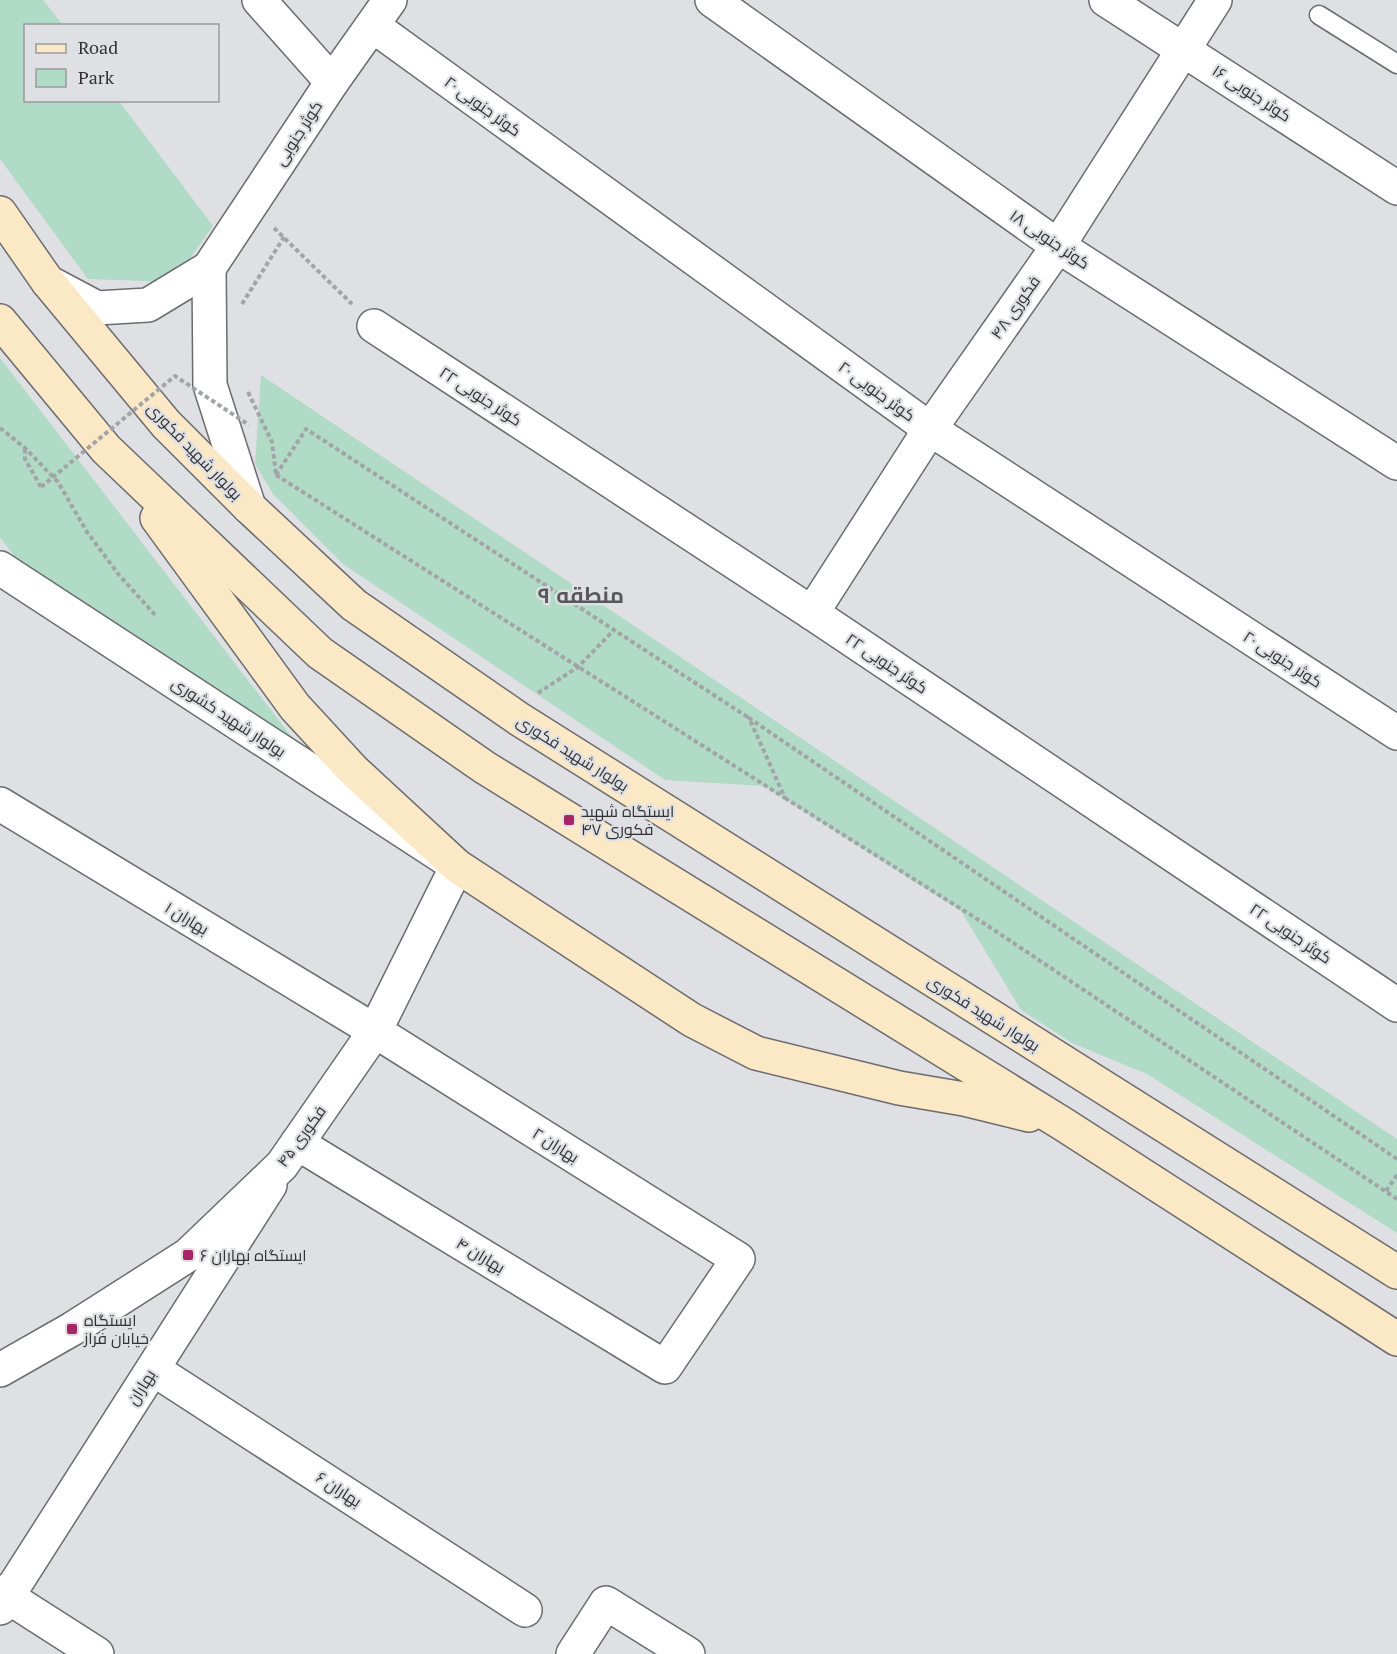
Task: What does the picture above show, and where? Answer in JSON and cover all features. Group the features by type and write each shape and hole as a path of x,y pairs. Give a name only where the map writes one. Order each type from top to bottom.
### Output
{"main road":[{"name":"بولوار شهید فکوری","path":"0,213 48,282 166,424 249,507 354,605 519,719 1397,1272"},
{"path":"0,321 106,449 295,707 353,770 457,866 692,1020 756,1053 899,1088 964,1099 1063,1124"},
{"path":"106,449 320,654 484,767 1063,1124 1397,1340"}],"street":[{"path":"259,0 332,82"},
{"name":"کوثر جنوبی ۱۸","path":"712,0 1058,246 1397,463"},
{"name":"کوثر جنوبی ۱۶","path":"1106,0 1397,188"},
{"name":"فکوری ۴۸","path":"812,613 930,429 1058,246 1215,0"},
{"name":"کوثر جنوبی","path":"209,268 332,82 382,13"},
{"name":"کوثر جنوبی ۲۰","path":"382,13 930,429 1397,733"},
{"path":"48,282 97,308 148,305 209,268"},
{"path":"209,268 210,385 249,507"},
{"name":"کوثر جنوبی ۲۲","path":"374,326 812,613 1397,1005"},
{"name":"بولوار شهید کشوری","path":"0,568 457,866"},
{"name":"بهاران ۱","path":"0,804 375,1031"},
{"name":"فکوری ۴۵","path":"0,1370 72,1329 188,1255 289,1154 375,1031 457,866"},
{"name":"بهاران ۲","path":"375,1031 738,1259 664,1367"},
{"name":"بهاران ۴","path":"289,1154 664,1367"},
{"name":"بهاران","path":"2,1599 153,1369 289,1154"},
{"name":"بهاران ۶","path":"153,1369 525,1610"},
{"path":"2,1599 97,1654"},
{"path":"573,1654 606,1603 688,1654"}],"lane":[{"path":"1319,15 1397,64"}],"path":[{"path":"250,207 284,237 374,326"},
{"path":"238,311 284,237"},
{"path":"25,448 25,459 41,487 174,376 249,425"},
{"path":"248,391 272,442 276,475"},
{"path":"0,428 25,448 58,482 93,541 119,575 156,615"},
{"path":"276,475 306,429 749,718 1397,1159"},
{"path":"276,475 982,922 1397,1199"},
{"path":"536,695 578,667 615,629"},
{"path":"749,718 785,798"},
{"path":"1386,1191 1397,1175"}],"green space":[{"path":"0,0 43,0 62,24 24,24 24,102 120,102 213,226 173,282 88,279 0,159"},
{"path":"0,358 317,770 27,574 0,537"},
{"path":"261,375 1397,1139 1397,1233 1147,1074 1072,1043 1021,1010 961,911 764,786 665,780 343,564 273,494 255,464"}],"place":[{"name":"ایستگاه شهید فکوری ۴۷","path":"569,820"},
{"name":"ایستگاه بهاران ۶","path":"188,1255"},
{"name":"ایستگاه خیابان فراز","path":"72,1329"}],"district":[{"name":"منطقه ۹","path":"581,594"}]}
